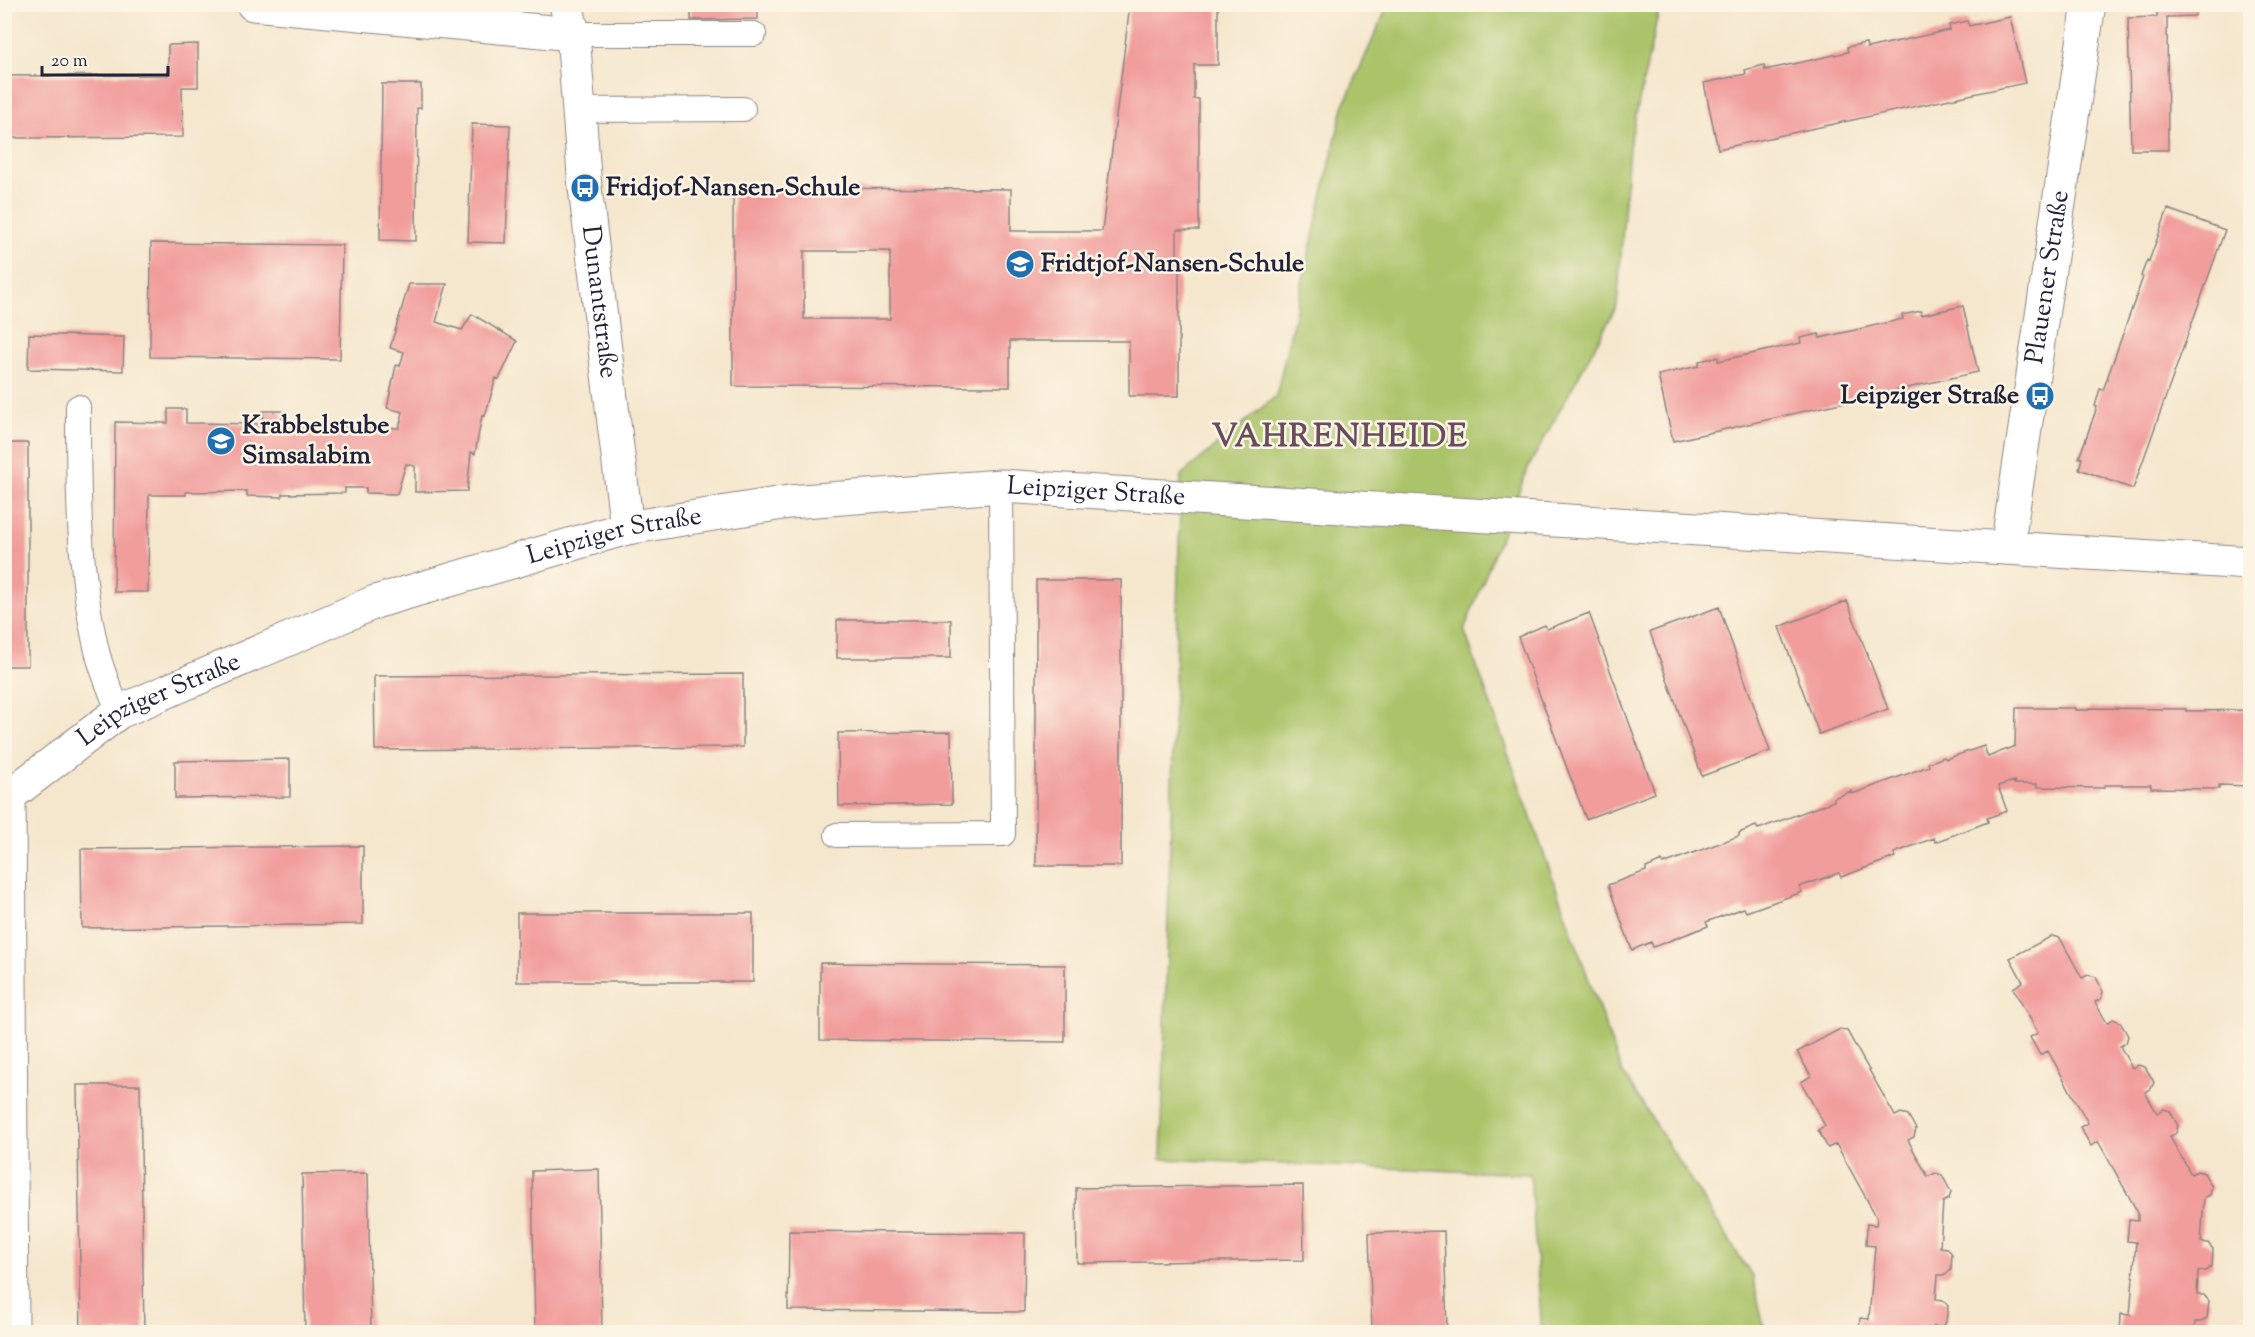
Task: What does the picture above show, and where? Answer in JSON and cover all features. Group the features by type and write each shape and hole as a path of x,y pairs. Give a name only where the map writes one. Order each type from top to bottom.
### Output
{"street":[{"path":"253,4 569,19"},
{"name":"Plauener Straße","path":"2007,548 2089,4"},
{"name":"Dunantstraße","path":"569,19 585,188 627,528"},
{"name":"Leipziger Straße","path":"7,794 118,712 375,602 627,528 789,502 1001,486 2250,563"},
{"path":"7,794 12,1332"}],"lane":[{"path":"569,19 754,34"},
{"path":"579,110 743,109"},
{"path":"78,407 79,525 85,590 98,653 118,712"},
{"path":"837,835 1003,834 1001,486"}],"green space":[{"path":"1388,5 1660,5 1629,147 1617,306 1528,468 1464,630 1621,1070 1753,1278 1765,1332 1542,1332 1530,1174 1161,1159 1181,475 1276,396 1343,107"}],"building":[{"path":"691,4 758,4 758,19 691,20"},
{"path":"1130,4 1218,4 1218,65 1194,65 1194,99 1199,99 1199,230 1177,230 1179,396 1129,396 1129,341 1010,341 1010,387 733,386 733,188 1011,189 1011,231 1102,231","holes":["804,251 890,251 890,319 804,319"]},
{"path":"2157,4 2195,4 2195,16 2167,17 2168,150 2131,150 2128,18 2157,17"},
{"path":"2010,17 2025,83 1718,149 1704,83 1746,74 1745,70 1764,65 1765,70 1848,52 1847,47 1866,43 1867,48 1950,30 1949,25 1967,21 1969,26"},
{"path":"198,44 198,87 182,87 183,137 9,138 9,76 168,75 168,45"},
{"path":"382,84 421,84 421,108 417,108 416,241 380,240"},
{"path":"472,124 510,125 506,243 468,242"},
{"path":"2168,209 2225,230 2133,489 2079,469 2082,458 2079,458 2097,407 2095,406 2100,389 2103,390 2143,277 2141,276 2147,260 2149,261"},
{"path":"151,243 342,245 340,359 150,357"},
{"path":"409,284 447,284 436,322 462,330 472,314 517,341 499,379 496,378 485,416 482,415 475,454 471,452 467,491 415,492 415,466 406,464 397,494 366,493 366,488 345,488 345,493 282,494 282,497 247,496 247,491 149,495 148,592 114,592 115,422 168,423 168,409 186,409 186,423 263,424 263,411 282,411 282,424 399,428 403,412 387,408 396,365 400,366 404,352 390,348"},
{"path":"1963,306 1978,372 1673,441 1658,375 1699,366 1699,361 1718,357 1718,361 1801,343 1800,338 1819,334 1820,338 1903,319 1902,315 1921,311 1921,315"},
{"path":"29,334 124,337 123,371 28,369"},
{"path":"4,443 28,443 28,666 4,666"},
{"path":"1036,580 1121,580 1121,866 1036,866"},
{"path":"1847,601 1888,709 1819,734 1779,627"},
{"path":"1719,607 1770,751 1702,776 1650,632"},
{"path":"1589,613 1655,793 1586,819 1518,637 1545,625 1547,629"},
{"path":"837,620 951,620 951,658 837,658"},
{"path":"743,674 743,747 375,750 374,676"},
{"path":"2016,708 2250,710 2250,786 2219,785 2219,789 2151,788 2151,785 2104,785 2104,788 2037,787 2037,784 2014,784 2014,781 1998,786 2007,811 1987,818 1988,822 1935,842 1934,838 1894,853 1895,857 1841,877 1839,873 1799,887 1802,892 1746,912 1744,908 1706,922 1708,926 1653,947 1651,942 1632,950 1608,885 1646,871 1646,868 1662,861 1663,864 1739,836 1739,833 1756,826 1758,829 1834,801 1834,798 1851,791 1852,794 1929,766 1928,763 1944,757 1946,759 1984,746 1988,757 2015,746"},
{"path":"951,732 952,804 839,806 838,733"},
{"path":"290,759 290,797 175,798 175,761"},
{"path":"363,846 363,924 82,928 81,849"},
{"path":"517,913 753,913 753,982 517,982"},
{"path":"2052,936 2060,938 2082,978 2088,975 2096,977 2103,992 2101,999 2095,1002 2107,1023 2113,1019 2120,1022 2128,1036 2126,1043 2120,1046 2132,1068 2138,1065 2145,1067 2154,1082 2151,1089 2145,1092 2157,1113 2163,1109 2170,1111 2178,1126 2176,1133 2170,1137 2191,1174 2197,1171 2204,1173 2212,1187 2210,1195 2204,1198 2201,1242 2208,1243 2213,1249 2212,1266 2205,1271 2198,1272 2197,1295 2204,1295 2209,1301 2207,1318 2201,1322 2195,1322 2194,1332 2120,1332 2121,1314 2130,1315 2136,1242 2127,1241 2129,1220 2138,1221 2138,1213 2098,1141 2091,1146 2080,1127 2088,1123 2048,1051 2040,1055 2030,1037 2038,1033 2013,988 2023,982 2010,958"},
{"path":"820,963 1065,965 1065,1042 820,1040"},
{"path":"1840,1029 1847,1031 1895,1116 1901,1113 1908,1115 1916,1129 1914,1137 1908,1140 1928,1177 1935,1173 1942,1175 1951,1192 1949,1199 1943,1202 1940,1247 1947,1248 1952,1254 1951,1270 1945,1275 1938,1275 1936,1299 1943,1300 1948,1305 1946,1322 1941,1327 1934,1326 1933,1332 1859,1332 1860,1318 1869,1319 1875,1246 1866,1245 1867,1224 1876,1225 1877,1218 1836,1144 1828,1148 1818,1130 1825,1126 1801,1082 1811,1076 1797,1052"},
{"path":"77,1085 140,1085 144,1332 81,1332"},
{"path":"599,1169 602,1332 535,1332 532,1171"},
{"path":"368,1173 371,1332 305,1332 302,1174"},
{"path":"1303,1185 1304,1260 1077,1263 1076,1188"},
{"path":"789,1231 1025,1233 1024,1312 788,1310"},
{"path":"1444,1231 1447,1332 1372,1332 1369,1233"}],"place":[{"name":"Fridjof-Nansen-Schule","path":"585,188"},
{"name":"Fridtjof-Nansen-Schule","path":"1020,264"},
{"name":"Leipziger Straße","path":"2040,396"},
{"name":"Krabbelstube Simsalabim","path":"221,441"}],"district":[{"name":"VAHRENHEIDE","path":"1340,438"}]}
